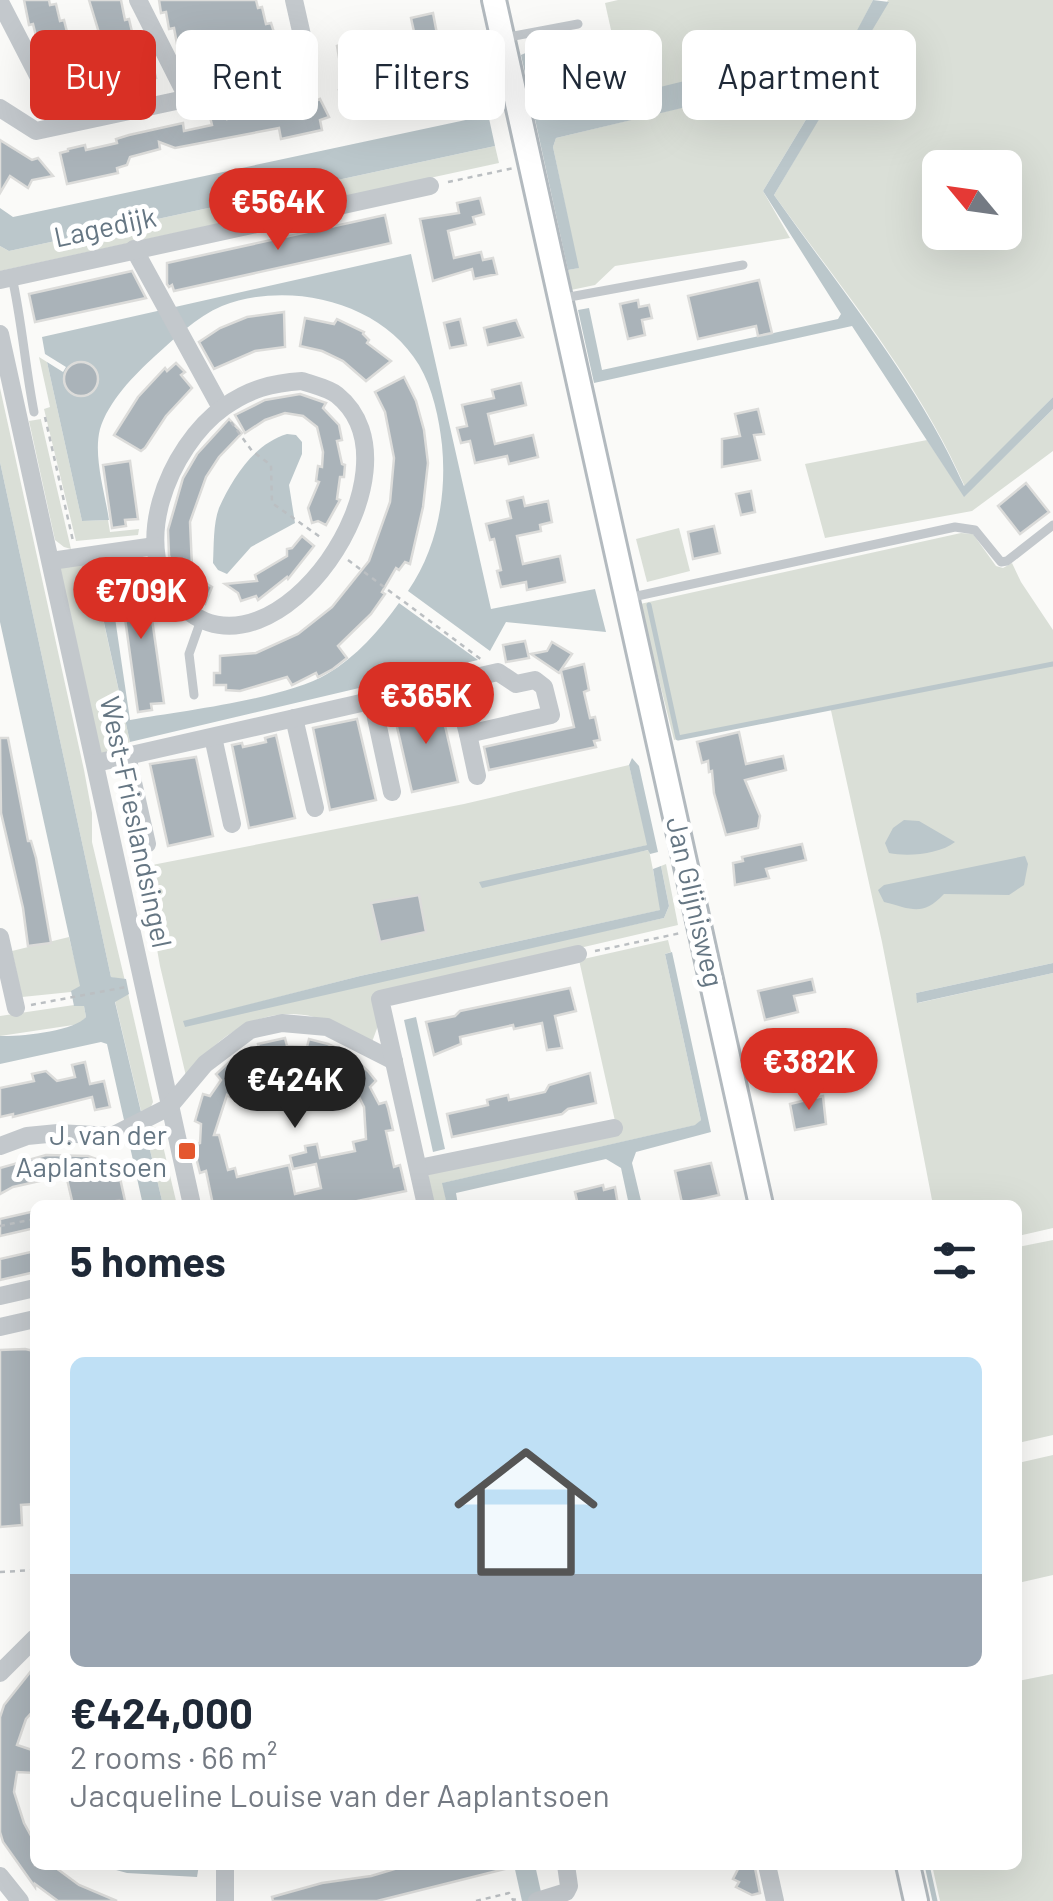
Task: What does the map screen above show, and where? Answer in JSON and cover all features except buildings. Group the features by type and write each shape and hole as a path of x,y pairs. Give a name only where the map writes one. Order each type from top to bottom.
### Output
{"street":[{"path":"138,0 176,74"},
{"path":"294,0 301,30"},
{"name":"Jan Glijnisweg","path":"494,0 500,30"},
{"path":"0,2 63,124"},
{"name":"Jan Glijnisweg","path":"505,51 760,1200"},
{"path":"0,108 36,131 176,100"},
{"name":"Lagedijk","path":"6,278 430,186"},
{"path":"134,249 221,408"},
{"name":"West-Frieslandsingel","path":"0,334 191,1200"},
{"path":"302,381 335,392 353,412 362,436 364,484 338,550 307,588 280,609 250,622 222,626 202,620 170,595 160,574 156,546 163,494 176,464 191,439 221,408 270,383 302,381"},
{"path":"51,562 156,546"},
{"path":"96,763 498,672 516,684 535,680 544,688 551,715 468,734"},
{"path":"454,682 477,776"},
{"path":"372,699 392,792"},
{"path":"294,718 314,808"},
{"path":"212,737 232,824"},
{"path":"127,756 147,844"},
{"path":"0,938 16,1008"},
{"path":"424,1200 380,999 578,954"},
{"path":"0,1146 27,1136 112,1136 126,1130 169,1107 225,1046 250,1030 282,1023 327,1026 394,1061"},
{"path":"420,1168 614,1128"},
{"path":"0,1296 30,1289"},
{"path":"0,1327 30,1320"},
{"path":"0,1673 30,1643"},
{"path":"225,1870 225,1901"},
{"path":"542,1900 566,1892 566,1870"},
{"path":"768,1870 775,1901"},
{"path":"909,1870 916,1901"},
{"path":"0,1876 20,1901"}],"lane":[{"path":"505,37 578,24"},
{"path":"561,299 743,265"},
{"path":"6,278 26,341 24,356 34,412"},
{"path":"626,598 955,527 975,530 1001,562 1007,561 1053,525"},
{"path":"194,695 189,654 202,620"}],"path":[{"path":"430,186 515,168"},
{"path":"221,408 252,450 272,466 272,504 498,672"},
{"path":"34,412 35,416 44,414 77,557"},
{"path":"578,954 687,932"},
{"path":"16,1008 131,986"},
{"path":"119,1200 124,1199"},
{"path":"0,1226 30,1219"},
{"path":"0,1572 30,1570"}],"shaded area":[{"path":"873,0 858,30 682,30 682,83 662,88 662,30 611,30 605,3"},
{"path":"873,0 889,2 872,30 857,30"},
{"path":"888,0 1053,0 1053,397 965,487 925,410 852,300 774,195 818,120 916,120 916,30 870,30"},
{"path":"682,82 682,108 662,113 662,87"},
{"path":"682,108 682,120 806,120 763,191 790,238 615,266 595,285 571,290 568,270 578,268 553,147 556,138 630,120 662,120 662,112"},
{"path":"466,120 489,120 495,146 9,251 0,246 0,208 13,217"},
{"path":"535,120 632,120 556,138 553,147 579,268 568,270"},
{"path":"806,120 819,120 774,195 901,372 964,486 1053,397 1053,409 964,497 852,326 594,383 578,310 589,308 602,370 838,319 841,314 763,191"},
{"path":"495,146 499,163 0,271 0,246 9,251"},
{"path":"411,254 491,609 595,589 606,632 506,622 490,651 408,591 433,540 443,483 439,424 428,384 402,343 381,325 357,311 303,296 248,298 222,306 178,335 130,380 104,419 98,440 109,520 82,521 47,362 63,372 66,367 45,354 42,337"},
{"path":"39,357 47,362 82,521 108,520 110,532 139,529 138,535 76,541 44,409 50,407"},
{"path":"0,388 84,770 92,813 92,842 125,981 111,977 0,462"},
{"path":"1053,409 1053,451 972,511 825,538 805,464 927,440 964,496"},
{"path":"41,419 71,549 55,540 29,421"},
{"path":"287,434 296,435 302,442 302,454 289,485 295,523 251,547 227,574 218,570 213,563 215,528 225,496 238,474 264,445"},
{"path":"0,462 111,977 126,979 129,994 115,1002 162,1200 142,1200 107,1044 101,1042 0,1064 0,1036 59,1029 86,1017 84,1006 74,1006 71,991 80,986 0,622"},
{"path":"679,528 690,571 647,582 636,539"},
{"path":"961,533 973,534 996,566 1003,568 1012,563 1053,630 1053,963 916,993 918,1003 1053,973 1053,1228 1022,1235 1022,1200 932,1200 882,942 830,706 674,740 640,604"},
{"path":"134,556 143,560 145,572 95,582 130,742 101,754 60,568"},
{"path":"109,577 130,720 232,703 309,683 358,651 399,603 478,660 130,742 95,581"},
{"path":"632,758 639,766 658,852 650,854 648,850 482,888 479,882 647,845 629,765"},
{"path":"629,765 648,845 528,871 649,850 661,910 360,976 183,1022 664,918 669,906 661,866 666,864 678,925 374,996 379,1023 372,1042 314,1017 294,1014 258,1020 211,1048 186,1076 143,871 152,865 464,804"},
{"path":"904,820 919,821 955,842 924,854 889,853 885,843 893,828"},
{"path":"1025,856 1028,864 1024,885 1009,895 944,894 929,906 909,909 884,902 878,890 884,885"},
{"path":"661,866 669,906 664,918 185,1027 183,1021 360,976 660,910 653,869"},
{"path":"69,937 81,986 71,992 22,997 12,951"},
{"path":"668,940 671,952 665,954 701,1120 696,1125 443,1183 446,1200 432,1200 428,1173 617,1130 579,960"},
{"path":"672,952 711,1132 636,1152 632,1163 641,1200 628,1200 621,1168 606,1159 456,1193 457,1200 446,1200 442,1183 695,1125 701,1120 665,954"},
{"path":"1053,963 1053,973 917,1003 916,993"},
{"path":"128,993 153,1102 150,1109 141,1111 115,1001"},
{"path":"84,1006 86,1017 80,1024 0,1036 0,1016"},
{"path":"416,1017 445,1149 433,1152 404,1020"},
{"path":"145,1129 159,1129 176,1200 162,1200"},
{"path":"1053,1240 1053,1435 1022,1442 1022,1246"},
{"path":"1053,1455 1053,1575 1022,1582 1022,1462"},
{"path":"1053,1674 1053,1901 940,1901 933,1870 1022,1870 1022,1680"},
{"path":"116,1870 198,1870 197,1877"},
{"path":"515,1870 536,1870 543,1901 522,1901"}],"waterway":[{"path":"649,605 678,738 1053,664"},
{"path":"928,1870 935,1901"}],"place":[{"name":"J. van der Aaplantsoen","path":"187,1151"}]}
